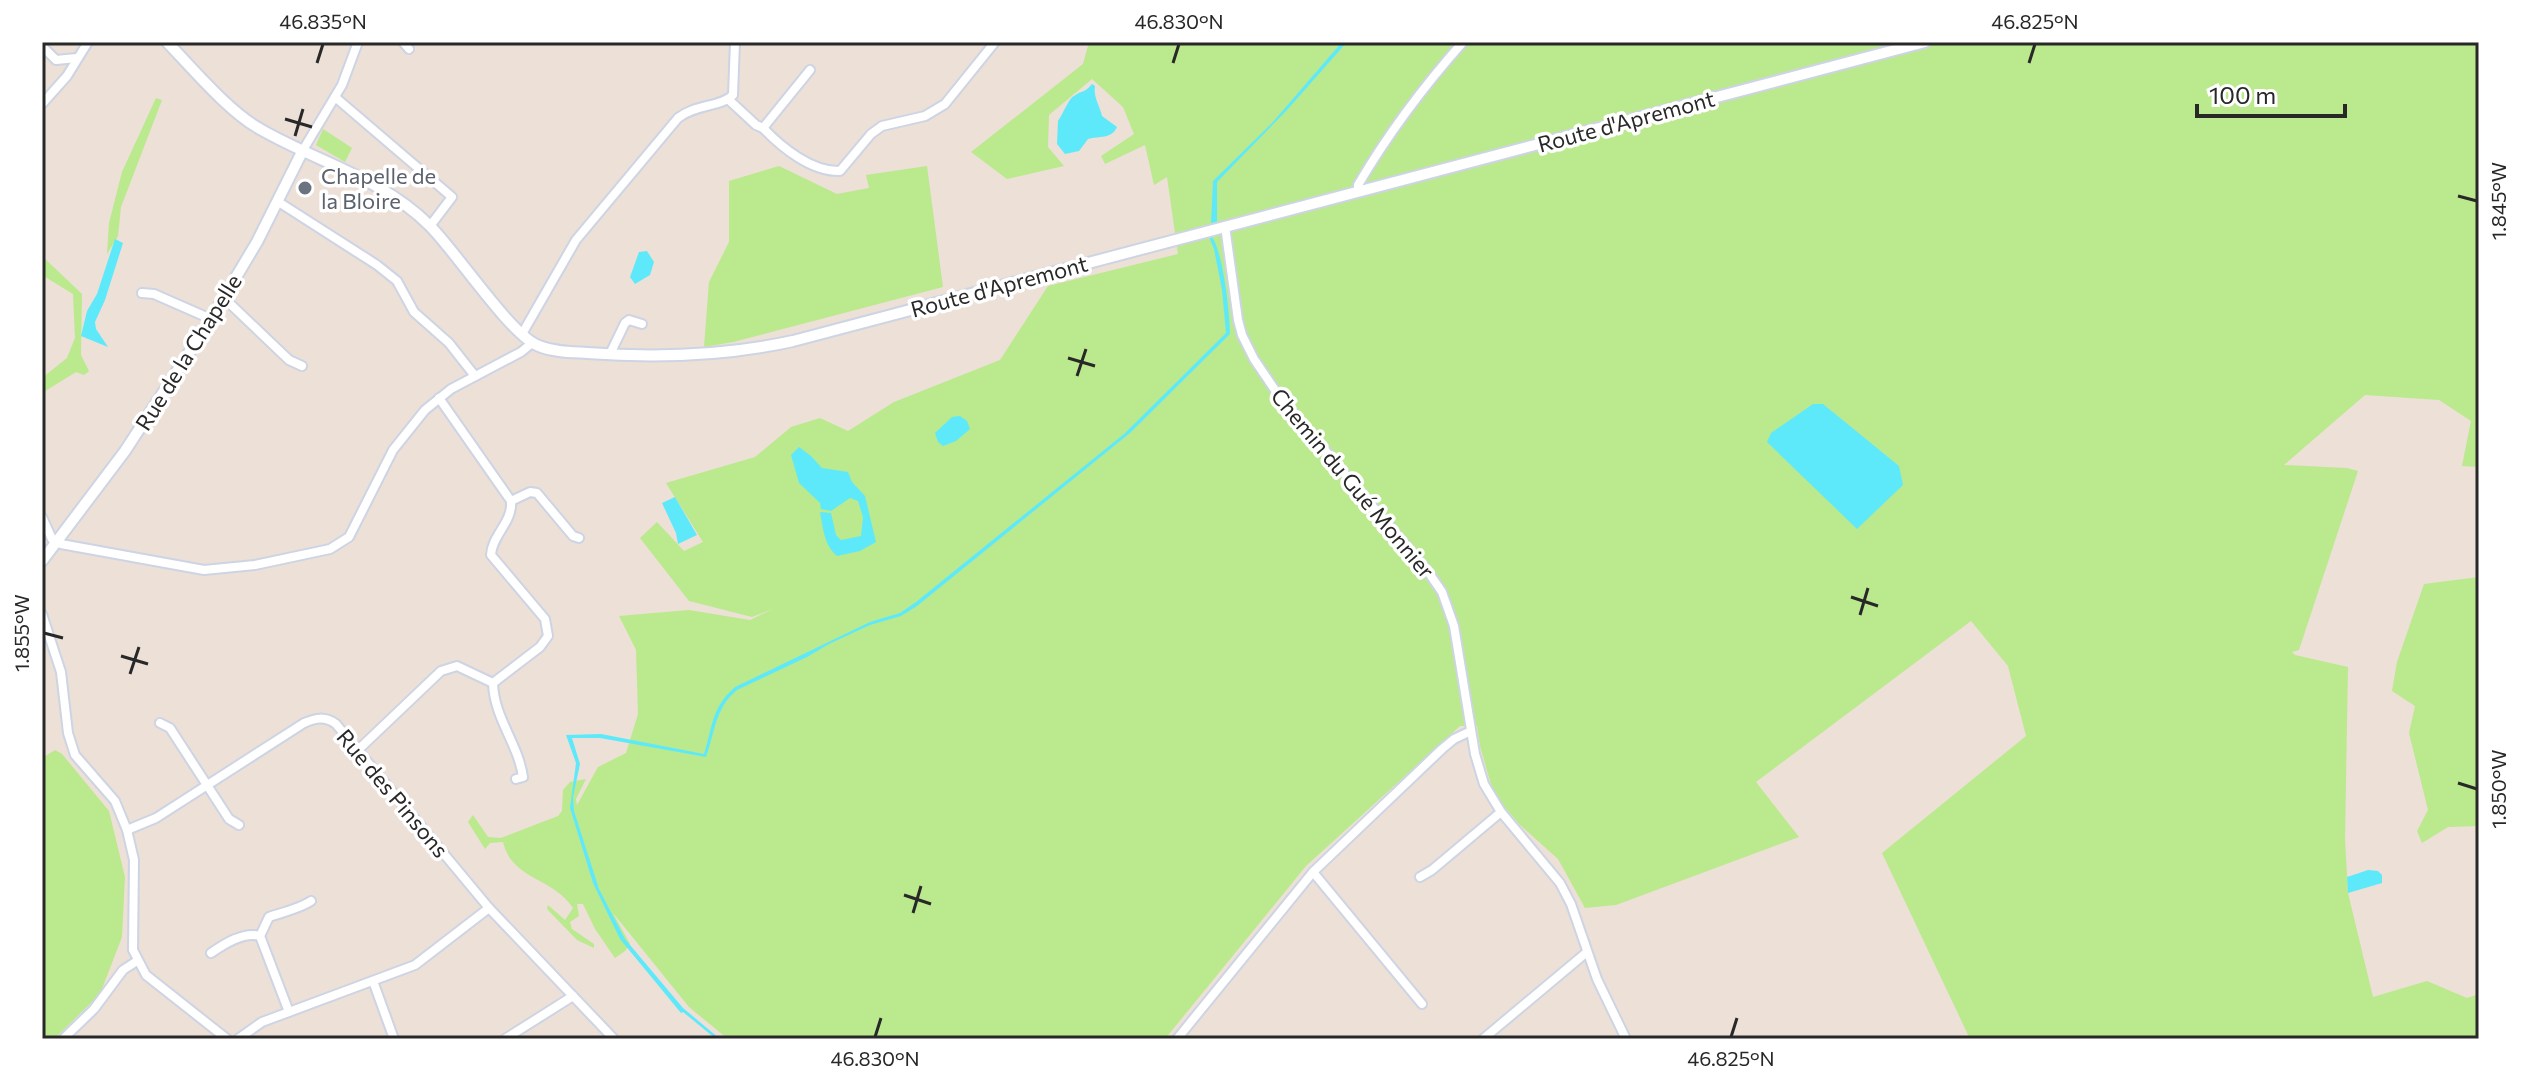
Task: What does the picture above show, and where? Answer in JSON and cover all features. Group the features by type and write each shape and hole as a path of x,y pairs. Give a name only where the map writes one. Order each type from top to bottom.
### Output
{"street":[{"path":"42,104 67,76 88,42"},
{"name":"Route d'Apremont","path":"167,42 247,120 383,190 430,226 532,343 561,351 610,354 711,353 762,348 1925,42"},
{"path":"303,150 335,97 358,42"},
{"path":"522,334 576,240 678,118 689,109 729,100 735,90 735,42"},
{"path":"729,100 772,138 824,171 840,171 871,134 882,126 925,116 945,104 995,42"},
{"path":"1358,192 1358,185 1423,89 1463,42"},
{"path":"42,46 56,60 77,58"},
{"path":"763,128 810,70"},
{"path":"335,97 452,197 430,226"},
{"name":"Rue de la Chapelle","path":"42,561 125,451 211,319 303,150"},
{"path":"277,201 397,281 414,312 449,343 475,376"},
{"name":"Chemin du Gué Monnier","path":"1225,226 1242,335 1279,396 1442,592 1454,626 1479,771 1501,812 1560,883 1571,904 1608,1004 1626,1039"},
{"path":"142,293 154,294 211,319"},
{"path":"224,298 289,360 302,366"},
{"path":"610,354 625,323 629,320 642,324"},
{"path":"42,517 55,542 204,570 255,565 330,549 349,537 393,450 411,426 439,398 532,343"},
{"path":"439,398 511,501 511,512 492,544 491,555 545,619 548,630 545,642 493,683"},
{"path":"511,501 530,492 537,493 573,536 579,538"},
{"path":"42,614 61,672 68,733 75,755 115,801 127,830 134,860 132,941 137,961 146,975 227,1039"},
{"path":"358,750 441,671 457,666 493,683"},
{"path":"493,683 498,714 521,760 523,777 516,779"},
{"name":"Rue des Pinsons","path":"127,830 156,818 314,719 330,719 489,908 614,1039"},
{"path":"160,723 170,728 229,819 239,825"},
{"path":"1177,1039 1313,872 1442,749 1471,731"},
{"path":"1420,877 1501,812"},
{"path":"1313,872 1422,1004"},
{"path":"289,1012 260,936 269,917 301,908 311,901"},
{"path":"238,1039 262,1022 415,965 489,908"},
{"path":"211,953 224,943 251,933 260,936"},
{"path":"1483,1039 1587,952"},
{"path":"63,1039 94,1009 123,970 137,961"},
{"path":"373,981 394,1039"},
{"path":"505,1039 573,996"}],"green space":[{"path":"1089,42 2479,42 2479,467 2462,466 2471,421 2439,400 2365,395 2284,465 2358,471 2299,650 2292,652 2348,667 2345,839 2348,893 2373,997 2427,981 2467,998 2479,994 2479,1039 1970,1039 1882,853 2026,736 2008,666 1971,621 1756,782 1799,837 1616,905 1585,908 1558,859 1520,825 1494,795 1477,726 1460,726 1306,866 1165,1039 728,1039 689,1007 613,913 630,944 625,951 615,958 595,929 583,904 577,904 579,916 570,922 572,929 594,944 594,948 577,940 547,909 548,905 565,920 573,908 565,898 515,864 503,842 490,843 485,849 468,822 473,815 488,837 501,838 558,816 562,811 563,790 570,782 586,779 576,799 577,805 598,767 626,753 638,714 636,650 619,616 689,610 750,620 773,609 752,617 689,601 640,538 657,522 684,551 703,542 666,483 755,457 791,427 820,418 848,431 894,402 1000,360 1048,286 1178,254 1167,177 1154,185 1145,145 1105,164 1101,156 1134,134 1123,107 1092,79 1049,115 1048,147 1064,166 1007,179 971,152 1083,64"},
{"path":"156,98 162,100 121,207 118,236 107,254 109,223 122,172"},
{"path":"323,129 352,148 345,162 316,145"},
{"path":"779,166 837,194 869,188 866,175 927,166 943,287 704,347 709,282 729,242 729,181"},
{"path":"42,256 82,294 81,355 89,371 84,375 76,372 42,393 42,378 67,358 75,338 73,294 42,275"},
{"path":"2479,577 2479,826 2448,827 2422,843 2417,831 2428,810 2409,733 2415,706 2392,691 2397,662 2424,584"},
{"path":"55,750 62,754 109,811 125,877 122,937 100,994 54,1039 42,1039 42,758"}],"water":[{"path":"1342,42 1347,42 1287,110 1217,182 1217,222 1211,223 1213,181 1272,123"},
{"path":"1092,84 1102,116 1117,127 1109,135 1088,139 1079,151 1065,154 1057,144 1058,121 1072,97"},
{"path":"1209,237 1216,245 1223,269 1230,334 1130,433 917,606 901,616 870,625 829,644 737,690 720,713 706,757 600,738 572,738 580,764 573,797 574,811 599,889 625,939 683,1008 720,1039 716,1039 681,1013 620,939 593,883 570,808 576,763 566,735 601,734 704,754 717,710 735,687 870,622 900,613 916,602 1124,434 1226,333 1222,290"},
{"path":"115,239 123,243 95,322 108,347 81,336 87,311 97,294"},
{"path":"647,251 654,262 650,275 635,284 630,277 639,252"},
{"path":"1813,404 1823,404 1899,466 1903,485 1857,529 1767,442 1771,433"},
{"path":"960,416 967,421 970,429 956,441 943,446 935,433 952,417"},
{"path":"799,447 822,468 848,472 852,482 865,496 876,542 860,551 837,556 833,552 825,536 820,512 831,513 836,535 841,540 861,536 863,517 858,501 850,498 831,511 821,509 820,503 799,483 791,455"},
{"path":"675,497 697,535 678,544 662,503"},
{"path":"2368,870 2378,871 2382,875 2382,883 2348,893 2347,877"}],"place":[{"name":"Chapelle de la Bloire","path":"305,188"}]}
